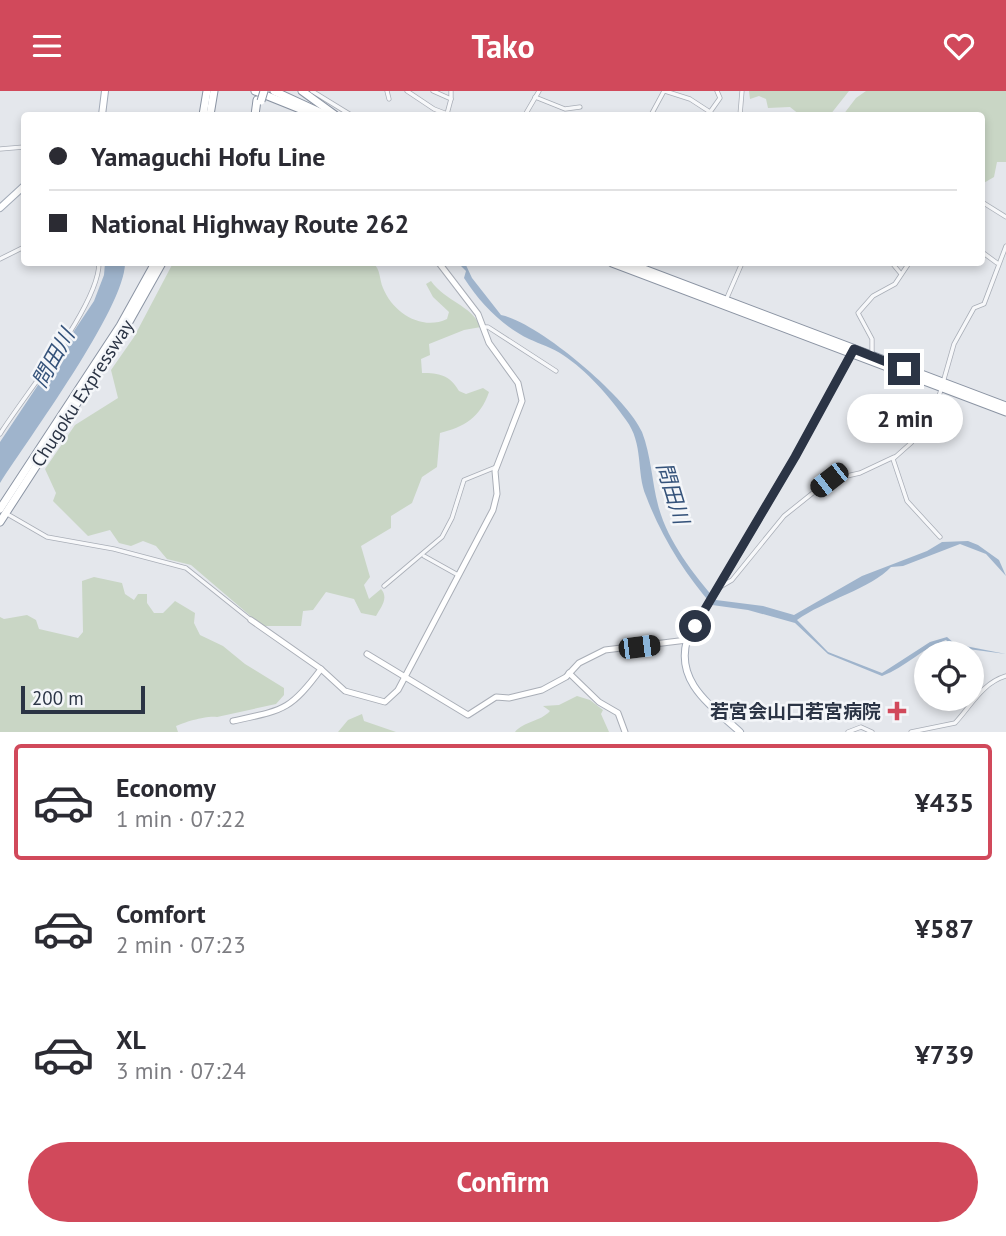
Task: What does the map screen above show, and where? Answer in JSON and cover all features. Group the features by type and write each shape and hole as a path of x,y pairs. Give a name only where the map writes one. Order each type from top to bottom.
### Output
{"highway":[{"path":"204,112 207,91"},
{"path":"210,112 214,91"},
{"path":"257,112 260,91 319,112"},
{"path":"302,91 331,112"},
{"path":"274,94 299,112"},
{"path":"274,94 309,112"},
{"name":"Chugoku Expressway","path":"0,509 120,326 153,266"},
{"name":"Chugoku Expressway","path":"0,523 125,329 160,266"},
{"path":"620,266 725,303"},
{"path":"635,266 942,386 1006,406"},
{"path":"852,352 871,356 1006,412"}],"main road":[{"path":"102,112 105,91"},
{"path":"0,208 21,190"},
{"path":"740,732 696,691 688,678 684,657 687,641 852,352"}],"street":[{"path":"312,91 346,112"},
{"path":"387,91 389,99"},
{"path":"407,91 440,112"},
{"path":"433,91 451,99"},
{"path":"448,112 451,91"},
{"path":"528,112 540,91"},
{"path":"653,112 664,91 690,99 709,112"},
{"path":"711,112 720,98 717,91"},
{"path":"740,112 742,91"},
{"path":"535,97 565,109 580,107"},
{"path":"0,149 21,147"},
{"path":"985,204 1006,217"},
{"path":"718,586 724,587 732,580 784,516 829,480 860,473 894,457 917,435 942,386 954,344 974,308 984,304 994,282 997,263 1006,246"},
{"path":"0,259 21,248"},
{"path":"985,254 997,263"},
{"path":"0,434 83,308 96,285 99,266"},
{"path":"9,515 47,537 114,549 186,568 251,620 321,669 345,691 385,702 395,695 460,576 496,502 496,467 522,396 518,383 489,343 484,327 461,288 442,266"},
{"path":"725,303 741,266"},
{"path":"894,266 901,274"},
{"path":"871,356 872,339 858,313 873,296 895,284 907,266"},
{"path":"484,327 556,371"},
{"path":"894,457 907,501 940,537"},
{"path":"383,586 424,556 448,527 464,480 496,467"},
{"path":"424,556 460,576"},
{"path":"367,654 468,715 496,697 509,698 542,689 569,673 579,663 612,648 687,641"},
{"path":"233,722 285,709 296,701 321,669"},
{"path":"569,673 599,702 618,713 625,732"},
{"path":"911,732 955,723 993,680 1006,675"},
{"path":"850,732 861,727 872,732"}],"green space":[{"path":"749,91 849,91 832,112 796,112 790,107 768,108 766,99 759,96 750,99"},
{"path":"866,91 1006,91 1006,162 997,162 994,177 985,182 985,112 845,112 856,98"},
{"path":"171,266 375,266 388,297 409,317 428,323 447,319 449,312 433,297 426,284 431,281 471,313 481,327 464,330 429,344 430,355 421,359 422,373 444,376 452,381 459,391 466,394 483,388 489,392 476,415 457,428 440,433 437,467 422,477 412,503 391,516 391,528 361,546 370,577 364,585 369,599 381,589 384,596 376,616 361,613 354,599 326,592 313,610 303,611 301,626 262,626 191,565 167,559 156,546 143,541 131,546 119,543 110,530 88,536 53,501 56,493 45,469 75,425 118,398 111,370 134,337"},
{"path":"94,577 122,583 125,594 134,600 138,594 147,594 147,603 154,613 163,613 175,601 195,613 194,623 200,635 223,646 245,664 284,688 284,695 276,704 202,718 176,726 178,732 0,732 0,617 4,619 27,615 36,620 39,629 78,638 83,632 82,581"},
{"path":"577,696 590,700 603,710 601,714 609,732 515,732 550,711 543,706 559,705"},
{"path":"362,714 364,721 396,732 338,732 348,720"}],"water":[{"path":"105,266 124,266 121,284 93,341 0,483 0,442 94,301"},
{"path":"461,266 466,266 472,278 501,315 537,331 580,363 633,417 645,441 662,518 674,544 716,600 763,606 794,615 862,576 927,551 942,542 968,541 978,545 999,560 1006,576 986,554 960,544 903,566 891,567 883,575 860,588 797,620 828,652 882,673 914,652 914,658 882,676 828,654 795,623 748,610 712,605 692,581 659,526 643,487 638,448 632,429 620,411 597,384 572,361 509,327 492,313 464,278 466,271"},
{"path":"947,637 952,641 933,641"}],"place":[{"name":"若宮会山口若宮病院","path":"897,711"}],"route":[{"path":"695,626 795,457 854,349 904,369"}],"water label":[{"name":"問田川","path":"53,358"},
{"name":"問田川","path":"673,493"}]}
